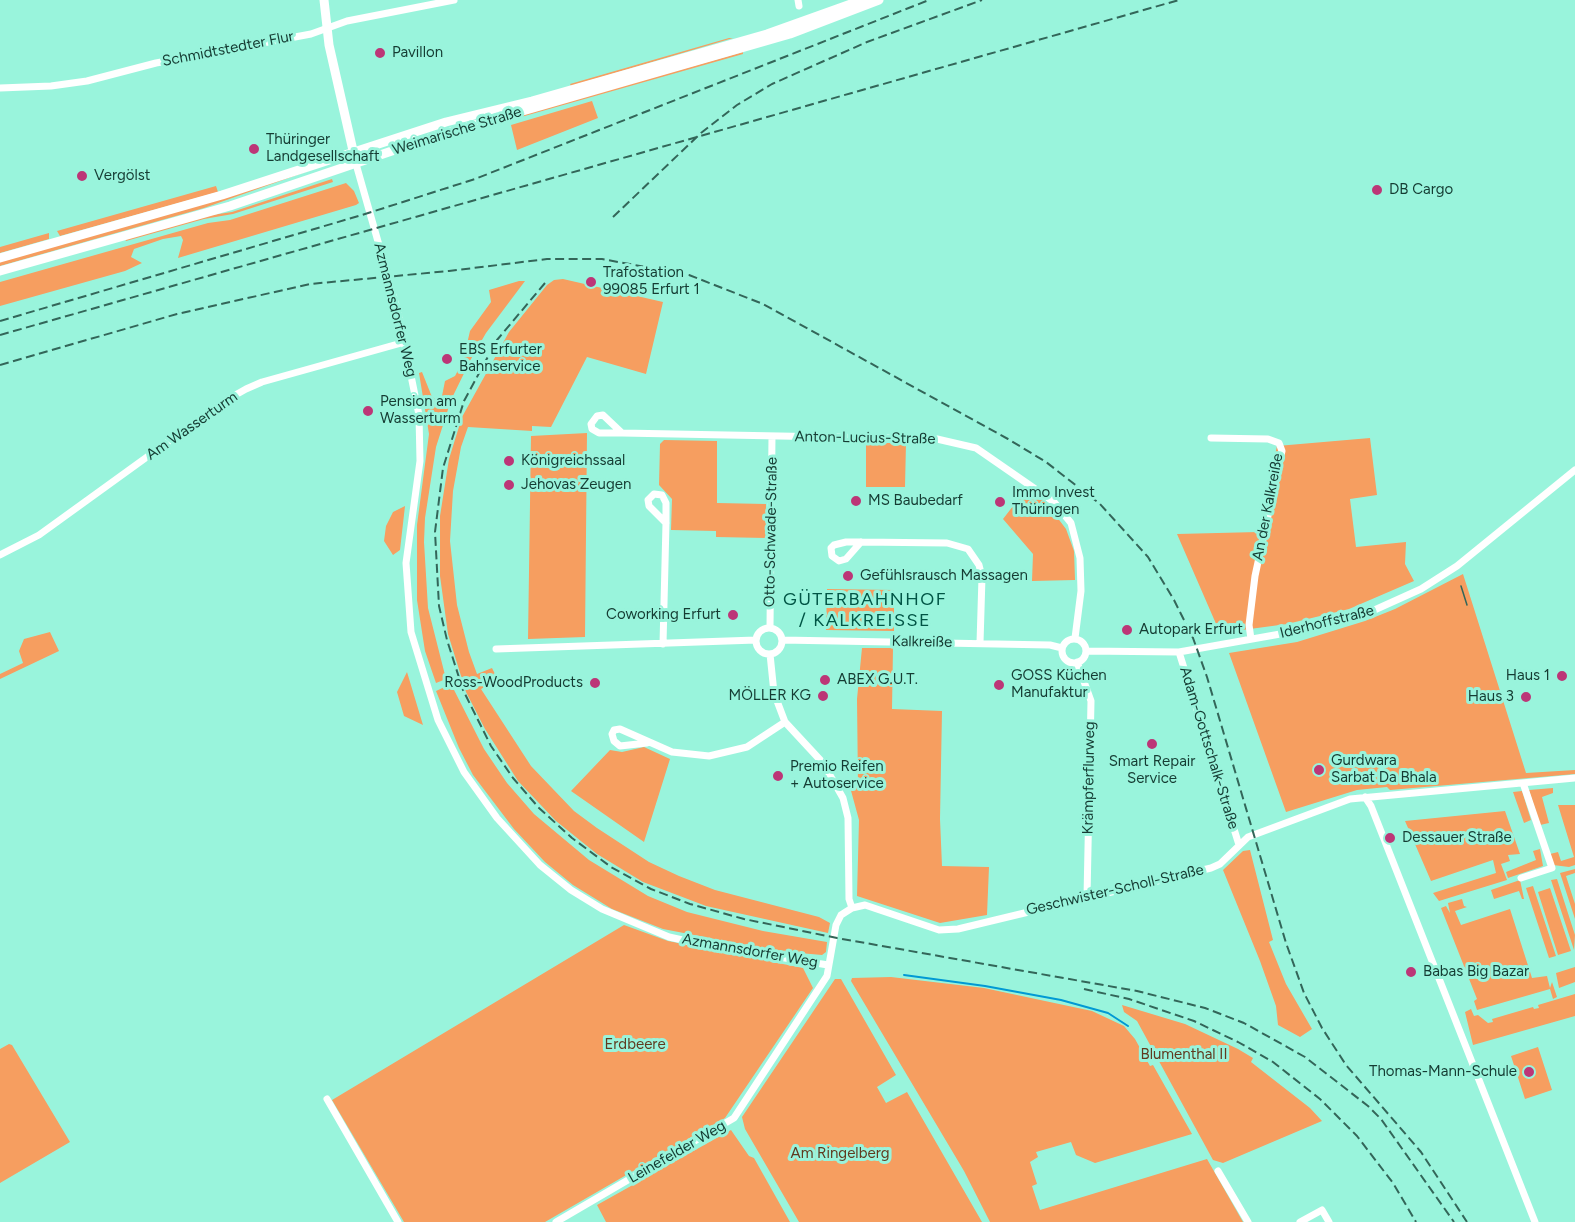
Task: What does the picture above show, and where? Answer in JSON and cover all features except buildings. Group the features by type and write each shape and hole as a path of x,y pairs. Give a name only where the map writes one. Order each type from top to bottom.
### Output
{"main road":[{"path":"324,0 335,76 356,164"},
{"name":"Weimarische Straße","path":"0,258 222,195 447,122 532,101 767,34 862,0"},
{"name":"Weimarische Straße","path":"0,271 230,206 436,136 790,34 879,0"}],"street":[{"name":"Schmidtstedter Flur","path":"0,88 51,86 87,81 156,63 311,34 347,21 454,0"},
{"name":"Azmannsdorfer Weg","path":"356,164 405,342 420,428 420,462 406,563 411,632 438,720 476,790 509,833 540,865 571,890 602,909 669,937 705,945 828,964"},
{"name":"Am Wasserturm","path":"0,555 39,535 223,402 246,389 262,382 405,342"},
{"name":"Anton-Lucius-Straße","path":"622,433 937,439 976,448 1054,502 1071,523 1080,558 1081,591 1075,638"},
{"name":"Otto-Schwade-Straße","path":"770,627 772,436"},
{"name":"An der Kalkreiße","path":"1211,438 1268,439 1279,443 1282,451 1255,576 1249,625 1251,639"},
{"name":"Iderhoffstraße","path":"1179,652 1314,627 1370,612 1421,589 1457,566 1575,470"},
{"path":"663,644 666,523"},
{"path":"861,542 947,543 968,549 979,565 982,577 980,643"},
{"path":"770,627 780,633 782,640 778,651 770,654 758,649 756,640 759,632 770,627"},
{"path":"1075,638 1082,641 1086,651 1084,658 1077,662 1066,660 1062,648 1065,642 1075,638"},
{"path":"496,649 756,640"},
{"name":"Kalkreiße","path":"782,640 980,643 1050,645 1062,648"},
{"path":"1086,651 1179,652"},
{"name":"Adam-Gottschalk-Straße","path":"1179,652 1239,845"},
{"path":"770,654 774,693 784,722 823,763 843,798 848,818 849,899 852,908 841,915 836,925 828,964"},
{"name":"Krämpferflurweg","path":"1077,662 1091,701 1087,897"},
{"path":"647,743 688,755 721,755 747,747 768,736 784,722"},
{"name":"Geschwister-Scholl-Straße","path":"852,908 865,905 939,930 947,930 1211,868 1220,864 1248,837 1312,812 1365,797 1575,778"},
{"path":"1521,878 1552,868 1523,783"},
{"path":"1365,797 1371,806 1535,1222"},
{"name":"Leinefelder Weg","path":"556,1222 734,1118 817,993 827,976 828,964"},
{"path":"327,1099 398,1222"},
{"path":"1218,1171 1248,1222"},
{"path":"1300,1222 1322,1210 1329,1222"}],"green space":[{"path":"729,38 733,38 571,86 570,84"},
{"path":"743,52 743,54 500,123 502,120"},
{"path":"592,101 598,118 517,150 511,125"},
{"path":"328,164 204,208 0,266 0,261"},
{"path":"332,179 333,182 233,214 204,219 126,241 125,239 212,215 232,212"},
{"path":"346,183 354,191 359,203 356,205 178,258 183,240 181,236 163,239 134,249 131,257 142,263 125,271 0,306 0,282 208,223 230,220"},
{"path":"216,186 218,192 60,236 57,231"},
{"path":"49,233 49,239 0,253 0,247"},
{"path":"563,279 663,302 646,374 587,357 551,427 532,426 532,431 468,427 461,447 453,491 450,541 457,605 469,652 477,674 492,668 498,680 481,689 531,766 574,811 597,828 649,862 679,876 715,890 819,917 830,923 828,933 706,906 643,882 597,854 556,821 518,781 485,729 466,692 448,634 440,576 440,516 449,459 462,417 509,332 547,285 554,280"},
{"path":"525,281 486,333 471,359 451,400 436,447 425,518 424,542 428,608 446,679 436,683 425,651 417,600 417,525 429,434 419,373 422,372 432,397 438,400 442,396 445,381 455,376 463,361 470,331 491,302 489,290"},
{"path":"587,433 585,637 528,639 531,436"},
{"path":"1370,438 1377,495 1350,499 1356,547 1406,542 1405,564 1414,581 1349,609 1287,624 1220,633 1177,534 1258,532 1277,446"},
{"path":"664,440 717,441 717,503 766,504 766,538 716,537 716,531 671,530 672,499 659,485 660,444"},
{"path":"866,443 906,443 905,487 866,487"},
{"path":"1027,488 1047,504 1066,529 1074,551 1075,580 1032,581 1033,554 1003,519"},
{"path":"405,506 400,550 393,555 384,541 386,526 393,512"},
{"path":"1463,574 1526,773 1575,770 1575,774 1390,790 1387,787 1357,790 1286,812 1229,653 1297,642 1365,621 1395,609"},
{"path":"827,589 894,590 894,631 826,630"},
{"path":"50,632 59,651 0,679 0,674 23,663 19,651 24,639"},
{"path":"862,648 893,648 892,709 942,711 940,819 942,866 989,867 987,915 940,923 857,896 859,820 850,787 858,787 857,699"},
{"path":"407,672 423,725 404,716 397,692"},
{"path":"451,684 484,749 507,783 534,814 589,860 648,896 687,912 763,931 827,942 826,952 822,955 777,951 663,929 612,909 573,885 545,862 514,829 473,775 459,748 436,691"},
{"path":"644,747 670,759 644,842 571,791 610,750 622,752"},
{"path":"1553,788 1553,793 1542,797 1549,823 1540,825 1529,790"},
{"path":"1522,791 1531,820 1524,823 1513,792"},
{"path":"1558,805 1575,805 1575,865 1569,867 1553,865 1550,854 1558,852 1561,861 1574,857"},
{"path":"1505,811 1520,854 1508,855 1510,861 1501,864 1507,880 1439,901 1433,893 1496,873 1493,860 1431,881 1405,821"},
{"path":"1540,849 1543,866 1508,878 1506,872 1536,860 1533,851"},
{"path":"1250,850 1273,940 1269,942 1286,984 1312,1029 1300,1037 1278,1025 1276,1006 1223,870 1243,851"},
{"path":"1575,869 1575,873 1566,876 1575,904 1575,919 1560,873"},
{"path":"1557,879 1575,935 1574,950 1551,880"},
{"path":"1520,880 1524,899 1519,891 1494,899 1491,890"},
{"path":"1533,886 1556,956 1549,958 1526,888"},
{"path":"1550,888 1571,951 1558,955 1538,892"},
{"path":"1462,899 1464,906 1467,907 1455,911 1461,925 1510,909 1532,978 1547,976 1550,988 1552,982 1557,997 1553,999 1550,989 1477,1010 1474,1001 1477,999 1441,908 1446,906 1450,913 1448,903"},
{"name":"Erdbeere","path":"624,925 668,941 803,968 813,988 725,1118 545,1222 404,1222 332,1100"},
{"path":"1575,967 1575,982 1559,988 1556,973"},
{"path":"891,977 984,988 1092,1011 1124,1026 1135,1039 1150,1066 1153,1065 1192,1134 1095,1163 1076,1155 1071,1142 1036,1152 1038,1157 1030,1162 1037,1184 1032,1186 1040,1210 1207,1159 1243,1222 990,1222 964,1171 851,981 852,978"},
{"name":"Am Ringelberg","path":"835,979 841,979 896,1075 877,1087 886,1103 907,1092 982,1222 799,1222 745,1129 742,1117"},
{"path":"1575,994 1575,1016 1473,1045 1465,1012 1471,1009 1474,1016 1478,1015 1488,1023 1493,1022 1492,1019 1533,1007 1534,1009 1539,1008 1538,1005"},
{"name":"Blumenthal II","path":"1122,1005 1185,1024 1238,1049 1253,1058 1251,1062 1310,1108 1322,1121 1223,1163 1213,1160 1137,1021 1124,1012"},
{"path":"9,1044 12,1045 70,1142 0,1183 0,1049"},
{"path":"1538,1047 1552,1090 1525,1099 1511,1056"},
{"path":"731,1130 749,1156 754,1158 790,1222 606,1222 597,1205"}],"waterway":[{"path":"904,975 985,986 1061,1000 1108,1013 1128,1026"}],"tram line":[{"path":"1461,586 1467,605"}],"railway":[{"path":"0,321 362,215 475,179 929,0"},
{"path":"613,217 701,133 737,105 772,84 867,42 982,0"},
{"path":"0,335 1179,0"},
{"path":"0,365 177,314 310,284 547,259 602,259 689,275 763,304 1008,439 1046,462 1100,504 1148,557 1174,600 1193,638 1207,677 1286,943 1304,993 1322,1028 1346,1065 1421,1152 1467,1222"},
{"path":"545,283 497,340 464,401 443,468 435,532 439,606 463,690 491,746 513,778 539,808 572,838 611,867 651,889 690,904 744,919 837,938 1137,991 1205,1008 1244,1023 1305,1057 1368,1106 1381,1119 1454,1222"},
{"path":"1084,989 1129,999 1194,1021 1273,1062 1320,1099 1357,1136 1393,1183 1416,1222"}],"place":[{"name":"Pavillon","path":"380,53"},
{"name":"Thüringer Landgesellschaft","path":"254,149"},
{"name":"Vergölst","path":"82,176"},
{"name":"DB Cargo","path":"1377,190"},
{"name":"Trafostation 99085 Erfurt 1","path":"591,282"},
{"name":"EBS Erfurter Bahnservice","path":"447,359"},
{"name":"Pension am Wasserturm","path":"368,411"},
{"name":"Königreichssaal","path":"509,461"},
{"name":"Jehovas Zeugen","path":"509,485"},
{"name":"MS Baubedarf","path":"856,501"},
{"name":"Immo Invest Thüringen","path":"1000,502"},
{"name":"Gefühlsrausch Massagen","path":"848,576"},
{"name":"Coworking Erfurt","path":"733,615"},
{"name":"Autopark Erfurt","path":"1127,630"},
{"name":"Haus 1","path":"1562,676"},
{"name":"ABEX G.U.T.","path":"825,680"},
{"name":"Ross-WoodProducts","path":"595,683"},
{"name":"GOSS Küchen Manufaktur","path":"999,685"},
{"name":"MÖLLER KG","path":"823,696"},
{"name":"Haus 3","path":"1526,697"},
{"name":"Smart Repair Service","path":"1152,744"},
{"name":"Gurdwara Sarbat Da Bhala","path":"1319,770"},
{"name":"Premio Reifen + Autoservice","path":"778,776"},
{"name":"Dessauer Straße","path":"1390,838"},
{"name":"Babas Big Bazar","path":"1411,972"},
{"name":"Thomas-Mann-Schule","path":"1529,1072"}],"district":[{"name":"GÜTERBAHNHOF / KALKREISSE","path":"865,610"}]}
